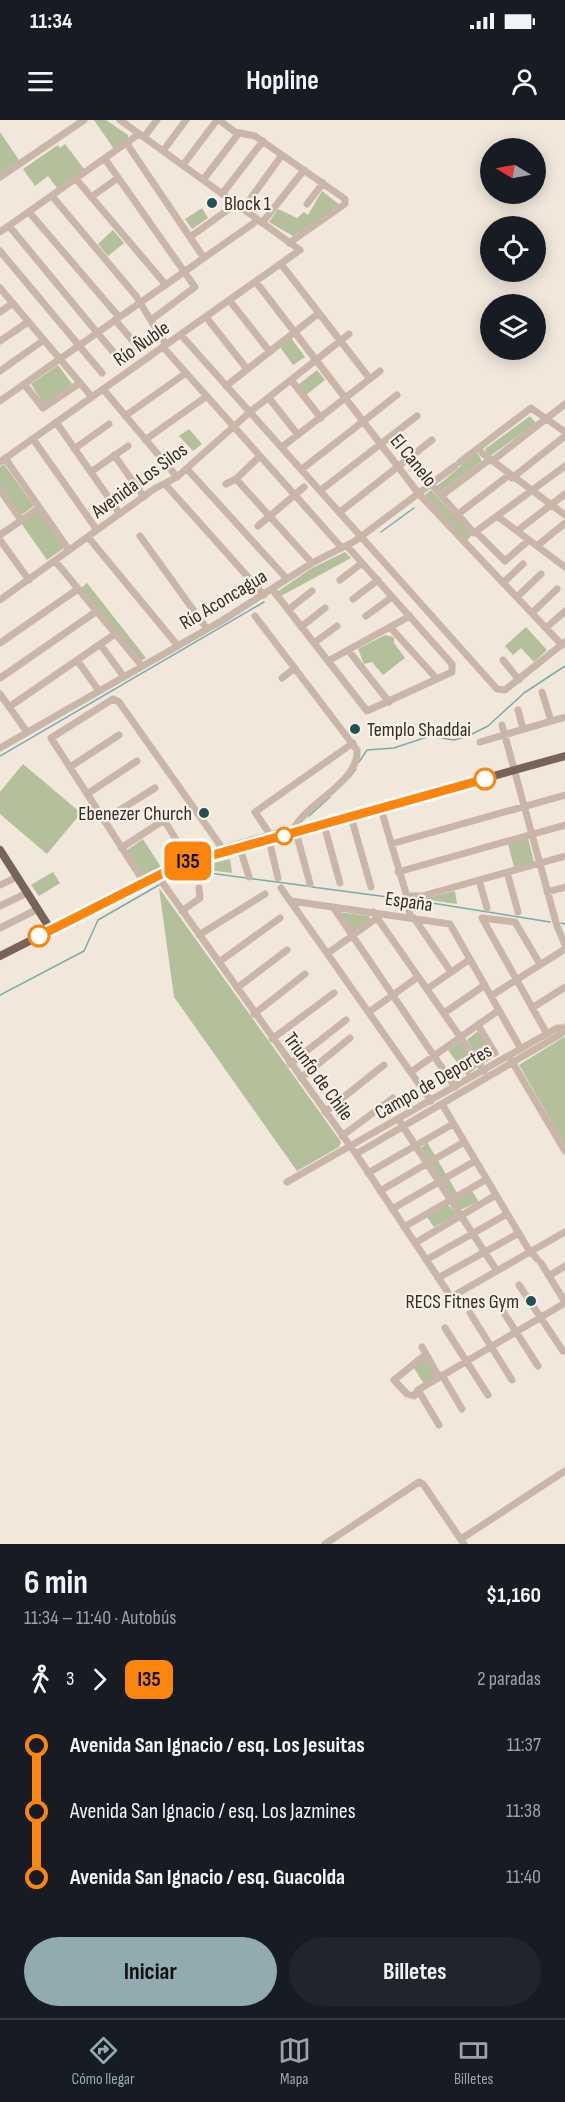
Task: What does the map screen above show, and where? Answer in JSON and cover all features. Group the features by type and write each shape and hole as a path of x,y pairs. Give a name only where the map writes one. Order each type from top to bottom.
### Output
{"main road":[{"path":"0,956 144,882 161,881 181,864 222,848 240,848 270,836 324,825 565,756"},
{"path":"0,850 51,930"}],"street":[{"path":"0,177 84,120"},
{"path":"120,120 290,243 345,204 345,199 254,135 238,133 218,120 183,165"},
{"path":"0,232 142,136 157,120"},
{"path":"163,151 186,120"},
{"path":"203,180 238,133"},
{"path":"222,194 263,141"},
{"path":"127,144 204,258"},
{"path":"190,237 240,207 282,155"},
{"path":"105,159 195,289 151,320"},
{"path":"0,401 204,258 260,222 303,170"},
{"path":"91,196 118,178"},
{"path":"76,179 166,285"},
{"path":"307,204 323,183"},
{"path":"52,196 139,303 165,346 186,373 293,496 378,580 454,669 437,680 368,711 272,590"},
{"path":"29,212 138,347"},
{"path":"9,226 119,359"},
{"name":"Río Ñuble","path":"2,460 300,250 290,243"},
{"path":"0,250 102,373"},
{"path":"281,264 370,379"},
{"name":"El Canelo","path":"256,282 419,494 546,628 563,643"},
{"path":"0,288 92,397"},
{"path":"230,301 270,352"},
{"path":"0,312 13,303"},
{"path":"226,386 319,313"},
{"path":"206,317 247,369"},
{"path":"0,341 28,322"},
{"name":"Avenida Los Silos","path":"2,599 144,497 177,477 250,412 349,334"},
{"path":"181,335 501,691 519,680 563,643"},
{"path":"0,371 44,340"},
{"path":"282,447 380,371"},
{"path":"125,416 186,373"},
{"path":"291,380 321,418"},
{"path":"24,384 43,408 80,383"},
{"path":"103,389 177,477"},
{"path":"302,469 397,395"},
{"path":"145,440 207,396"},
{"path":"269,398 298,435"},
{"path":"441,496 565,404"},
{"name":"Río Aconcagua","path":"0,748 207,629 312,563 362,537 531,408 547,419"},
{"path":"321,490 417,416"},
{"path":"458,514 565,434 547,419"},
{"path":"56,422 120,514"},
{"path":"74,449 109,424"},
{"path":"33,439 97,531"},
{"path":"340,512 432,440"},
{"path":"91,472 128,446"},
{"path":"482,453 565,515"},
{"path":"114,455 144,497"},
{"path":"226,484 236,479 258,457"},
{"path":"2,460 69,550"},
{"path":"476,532 565,466"},
{"path":"187,469 287,579"},
{"path":"236,479 312,563"},
{"path":"165,484 264,595"},
{"path":"432,485 504,561 529,540"},
{"path":"258,526 304,487"},
{"path":"0,490 2,499 21,520"},
{"path":"517,531 565,494"},
{"path":"0,535 39,508"},
{"path":"497,516 565,567"},
{"path":"537,546 565,523"},
{"path":"140,536 207,629"},
{"path":"88,537 178,645"},
{"path":"0,540 29,580"},
{"path":"56,562 142,666"},
{"path":"340,580 362,563"},
{"path":"503,583 523,564"},
{"path":"517,597 541,574"},
{"path":"353,598 378,580"},
{"path":"0,643 78,589"},
{"path":"532,613 557,589"},
{"path":"0,590 2,599"},
{"path":"288,610 312,591"},
{"path":"366,616 392,597"},
{"path":"301,627 325,608"},
{"path":"0,678 97,611"},
{"path":"546,628 565,611"},
{"path":"255,616 353,743 358,758 348,774 294,830 310,884"},
{"path":"328,661 410,616"},
{"path":"314,643 337,626"},
{"path":"390,627 437,680"},
{"path":"9,707 115,634"},
{"path":"100,644 124,677"},
{"path":"348,650 389,702"},
{"path":"77,660 99,691"},
{"path":"502,660 519,680"},
{"path":"282,678 295,668"},
{"path":"542,692 551,722"},
{"path":"0,694 27,732"},
{"path":"144,882 51,736 115,699 222,848"},
{"path":"518,710 523,729"},
{"path":"480,742 565,717"},
{"path":"491,996 565,947 502,725"},
{"path":"70,767 119,735"},
{"path":"278,878 270,836 255,812 353,743"},
{"path":"87,794 137,761"},
{"path":"104,820 155,788"},
{"path":"391,844 565,795"},
{"path":"381,808 412,918 452,972"},
{"path":"121,848 172,815"},
{"path":"351,817 371,887"},
{"path":"164,820 180,846"},
{"path":"324,825 340,883"},
{"path":"398,872 565,825"},
{"path":"240,848 249,877"},
{"path":"406,896 422,896 565,856"},
{"path":"507,872 518,912"},
{"path":"0,885 17,877"},
{"path":"479,880 488,908"},
{"name":"Triunfo de Chile","path":"161,881 356,1154 449,1294 453,1296 497,1271"},
{"path":"548,892 565,887"},
{"path":"182,911 200,898 199,888"},
{"path":"281,888 430,1101"},
{"path":"0,906 27,893"},
{"path":"200,935 265,894"},
{"name":"España","path":"291,901 375,915 450,924 522,1049"},
{"path":"333,907 455,1087"},
{"path":"0,928 38,909"},
{"path":"328,953 352,936 375,915 484,1071"},
{"path":"219,962 280,918"},
{"path":"540,964 515,922 482,918 547,1034"},
{"path":"237,988 287,950"},
{"path":"427,989 470,958"},
{"path":"254,1014 305,974"},
{"path":"369,1012 418,977"},
{"path":"444,1013 485,985"},
{"path":"532,1008 565,987"},
{"path":"272,1039 334,993"},
{"path":"411,1072 499,1010"},
{"path":"290,1064 346,1020"},
{"path":"477,1025 495,1053"},
{"name":"Campo de Deportes","path":"287,1182 441,1104 511,1059 522,1049 558,1028 565,1027"},
{"name":"Campo de Deportes","path":"356,1154 430,1101 484,1071 561,1034 565,1027"},
{"path":"301,1078 350,1038"},
{"path":"511,1059 565,1151"},
{"path":"325,1112 384,1065"},
{"path":"342,1136 393,1098"},
{"path":"425,1355 394,1380 409,1395 414,1396 418,1390 565,1303 539,1261 530,1252 441,1104"},
{"path":"401,1123 497,1271 565,1232"},
{"path":"368,1173 453,1125"},
{"path":"380,1191 464,1142"},
{"path":"392,1209 475,1161"},
{"path":"404,1227 487,1179"},
{"path":"415,1243 496,1195"},
{"path":"426,1260 507,1214"},
{"path":"438,1278 519,1233"},
{"path":"549,1276 565,1266"},
{"path":"519,1285 563,1351"},
{"path":"495,1299 538,1366"},
{"path":"470,1313 512,1380"},
{"path":"445,1328 488,1395"},
{"path":"422,1347 425,1355 462,1408"},
{"path":"418,1390 439,1425"},
{"path":"325,1544 421,1482 463,1542 565,1471"}],"green space":[{"path":"94,120 106,120 128,135 128,139 114,149"},
{"path":"0,132 19,160 0,173"},
{"path":"65,144 84,169 57,188 48,176 35,186 23,169 58,145 60,148"},
{"path":"322,191 340,205 293,236 269,222 278,209 297,218 304,212 308,215"},
{"path":"202,208 208,218 192,229 185,219"},
{"path":"113,230 124,243 108,256 98,244"},
{"path":"291,338 305,357 293,365 280,347"},
{"path":"58,365 72,384 44,405 31,384"},
{"path":"317,370 325,380 306,395 298,385"},
{"path":"530,416 536,423 489,457 485,449"},
{"path":"189,429 202,444 193,451 179,436"},
{"path":"475,454 478,454 482,461 442,491 436,487"},
{"path":"4,464 34,506 20,516 0,487 0,467"},
{"path":"431,490 472,535 466,541 425,495"},
{"path":"38,510 64,548 47,560 21,523"},
{"path":"345,552 351,558 281,596 277,592 312,568"},
{"path":"87,583 146,658 141,661 81,588"},
{"path":"526,627 547,650 534,662 521,648 513,655 505,646"},
{"path":"385,635 394,637 394,643 405,658 383,675 372,662 364,664 358,649"},
{"path":"23,764 81,813 47,854 0,814 0,792"},
{"path":"528,838 534,862 514,867 508,844"},
{"path":"143,839 162,869 146,879 127,850"},
{"path":"230,859 232,873 193,868"},
{"path":"53,872 60,883 39,896 31,885"},
{"path":"159,888 341,1142 339,1147 297,1171 174,997"},
{"path":"455,891 457,904 423,899"},
{"path":"338,912 369,916 371,920 352,933"},
{"path":"479,1030 495,1056 483,1064 467,1040"},
{"path":"565,1038 565,1145 519,1065"},
{"path":"460,1042 477,1067 467,1076 448,1050"},
{"path":"427,1142 460,1198 472,1191 479,1202 460,1210 421,1148"},
{"path":"448,1205 456,1213 455,1216 434,1227 427,1217"},
{"path":"424,1358 436,1377 424,1384 412,1365"}],"waterway":[{"path":"381,532 414,508"},
{"path":"0,756 264,602"},
{"path":"359,762 367,750 394,748 430,736 454,740 468,736 488,726 524,693 565,666"},
{"path":"350,777 356,769"},
{"path":"309,816 330,797"},
{"path":"271,832 293,826"},
{"path":"225,845 267,833"},
{"path":"156,869 190,854 218,847"},
{"path":"166,880 183,871 194,871 307,886"},
{"path":"0,995 84,951 98,920 159,885"},
{"path":"312,887 403,899"},
{"path":"413,900 550,922"},
{"path":"561,923 565,924"}],"bus line":[{"name":"I35","path":"39,936 181,864 485,779"}],"place":[{"name":"Block 1","path":"212,203"},
{"name":"Templo Shaddai","path":"355,729"},
{"name":"Ebenezer Church","path":"204,813"},
{"name":"RECS Fitnes Gym","path":"531,1301"}]}
